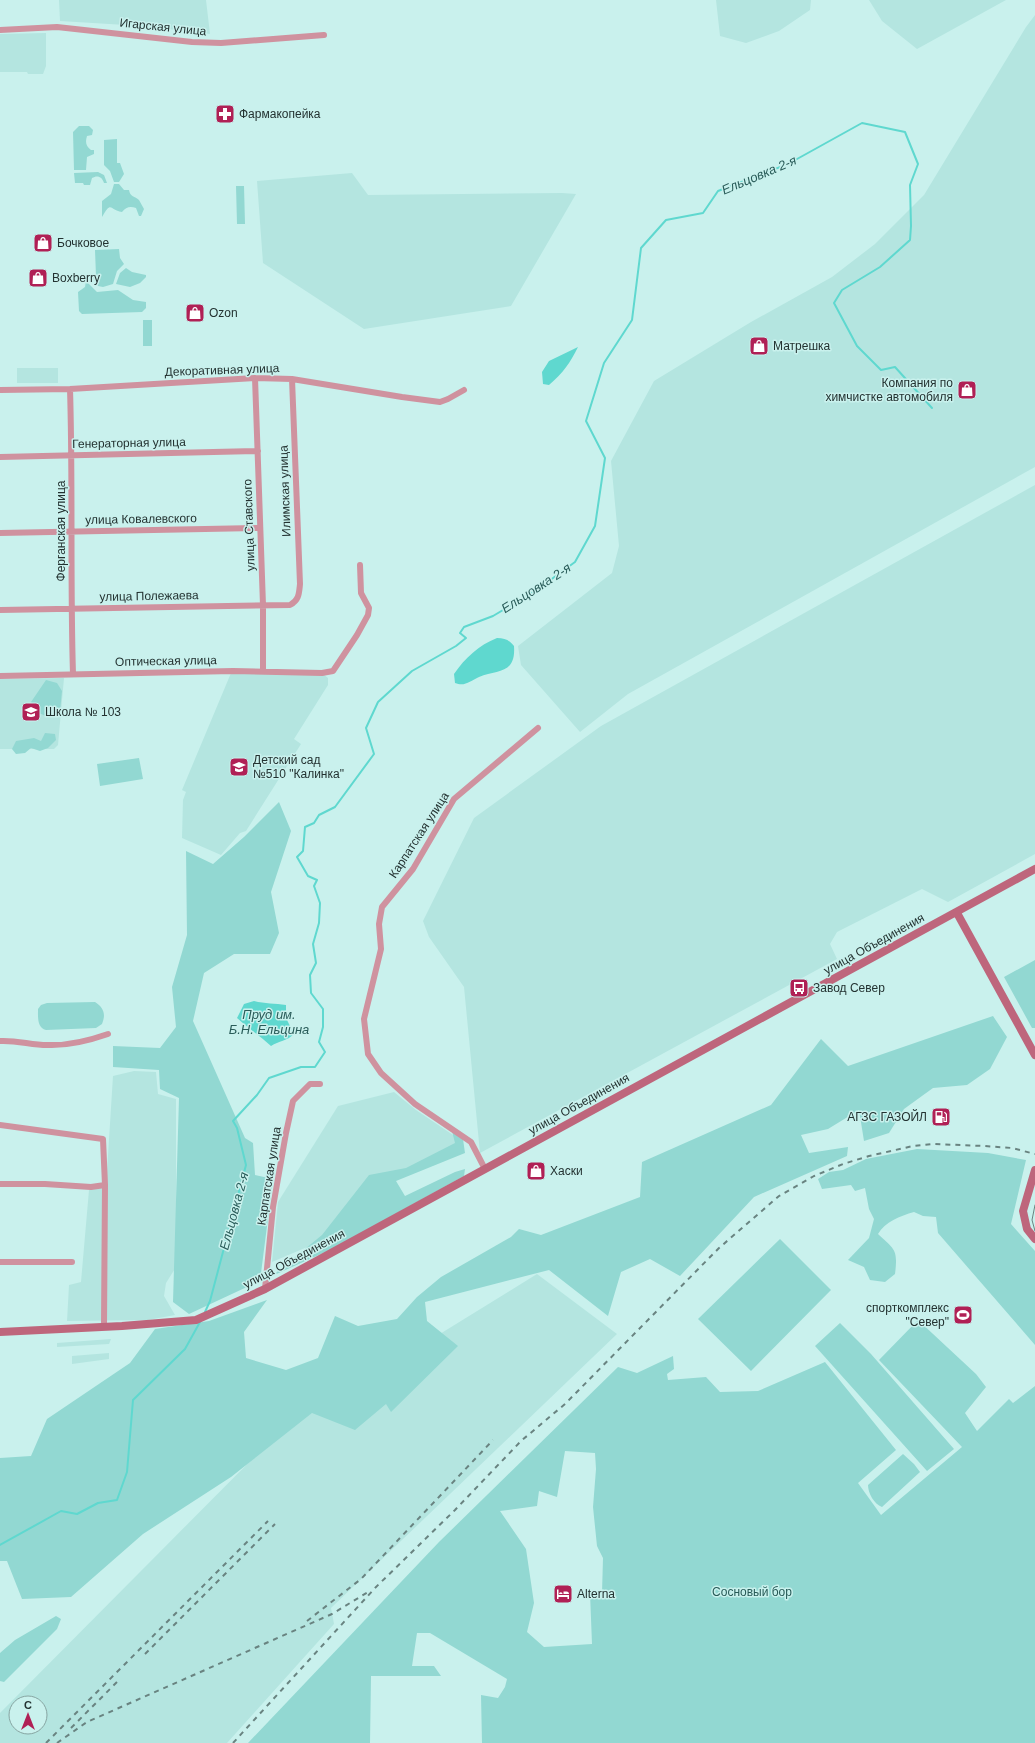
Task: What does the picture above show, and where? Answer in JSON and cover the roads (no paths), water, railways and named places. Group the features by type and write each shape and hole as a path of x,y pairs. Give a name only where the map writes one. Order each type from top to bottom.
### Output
{"main road":[{"name":"улица Объединения","path":"0,1332 122,1326 196,1320 265,1289 1035,869"},
{"path":"957,912 1035,1055"},
{"path":"1035,1170 1023,1211 1027,1229 1035,1239"}],"street":[{"name":"Игарская улица","path":"0,30 57,27 192,42 221,43 324,35"},
{"name":"Декоративная улица","path":"0,390 70,389 255,378 292,379 440,402 448,400 464,390"},
{"name":"улица Ставского","path":"255,378 259,528 263,606 263,671"},
{"name":"Илимская улица","path":"292,379 300,584 299,595 296,601"},
{"name":"Ферганская улица","path":"70,389 72,455 71,609 73,674"},
{"name":"Генераторная улица","path":"0,457 258,451"},
{"name":"улица Ковалевского","path":"0,533 259,528"},
{"name":"Оптическая улица","path":"0,676 263,671 322,673 332,671 357,635 368,615 369,608 361,593 360,565"},
{"name":"улица Полежаева","path":"0,610 290,606 296,601"},
{"name":"Карпатская улица","path":"485,1169 470,1142 415,1104 381,1073 368,1054 364,1020 381,949 379,924 382,906 413,869 454,798 538,728"},
{"path":"0,1041 15,1040 46,1046 81,1043 108,1034"},
{"name":"Карпатская улица","path":"265,1289 273,1207 293,1101 310,1084 320,1084"},
{"path":"0,1125 103,1139 105,1185 104,1326"},
{"path":"0,1184 45,1184 91,1187 105,1185"},
{"path":"0,1262 72,1262"}],"water":[{"path":"578,347 562,372 549,385 543,384 542,372 549,361"},
{"path":"497,638 507,640 514,646 514,655 509,666 465,684 455,683 454,674 463,663 478,648"},
{"name":"Пруд им. Б.Н. Ельцина","path":"254,1001 286,1005 286,1018 294,1034 289,1038 271,1046 245,1025 237,1018 244,1004"}],"waterway":[{"name":"Ельцовка 2-я","path":"205,1312 210,1301 246,1165 237,1128 233,1121 257,1095 269,1078 301,1067 315,1067 325,1052 319,1042 323,1027 323,1009 311,993 310,975 316,963 313,944 319,923 320,903 314,886 317,880 308,876 297,857 303,851 305,827 314,823 319,815 335,807 374,754 366,728 378,702 412,671 456,646 466,638 460,633 464,627 493,616 538,589 575,562 595,526 605,458 586,421 604,363 632,320 641,248 666,220 703,213 718,191 788,164 862,123 905,132 918,164 910,185 910,240 880,267 842,290 834,303 857,346 881,370 895,367 932,408"},
{"name":"Ельцовка 2-я","path":"0,1545 61,1511 77,1514 98,1503 117,1500 127,1472 133,1400 185,1349 200,1322"}],"tram line":[{"path":"1035,1205 1032,1220 1035,1231"}],"railway":[{"path":"233,1743 376,1587 455,1510 521,1441 565,1404 719,1248 779,1196 814,1176 843,1164 869,1156 913,1146 934,1144 984,1146 1012,1148 1035,1154"},
{"path":"307,1621 361,1579 493,1440"},
{"path":"46,1743 268,1521"},
{"path":"145,1654 275,1524"},
{"path":"57,1743 87,1722 332,1614 368,1592"},
{"path":"71,1728 118,1681"}],"place":[{"name":"Фармакопейка","path":"225,114"},
{"name":"Бочковое","path":"43,243"},
{"name":"Boxberry","path":"38,278"},
{"name":"Ozon","path":"195,313"},
{"name":"Матрешка","path":"759,346"},
{"name":"Компания по химчистке автомобиля","path":"967,390"},
{"name":"Школа № 103","path":"31,712"},
{"name":"Детский сад №510 \"Калинка\"","path":"239,767"},
{"name":"Завод Север","path":"799,988"},
{"name":"АГЗС ГАЗОЙЛ","path":"941,1117"},
{"name":"Хаски","path":"536,1171"},
{"name":"спорткомплекс \"Север\"","path":"963,1315"},
{"name":"Alterna","path":"563,1594"}],"park label":[{"name":"Сосновый бор","path":"752,1592"}]}
